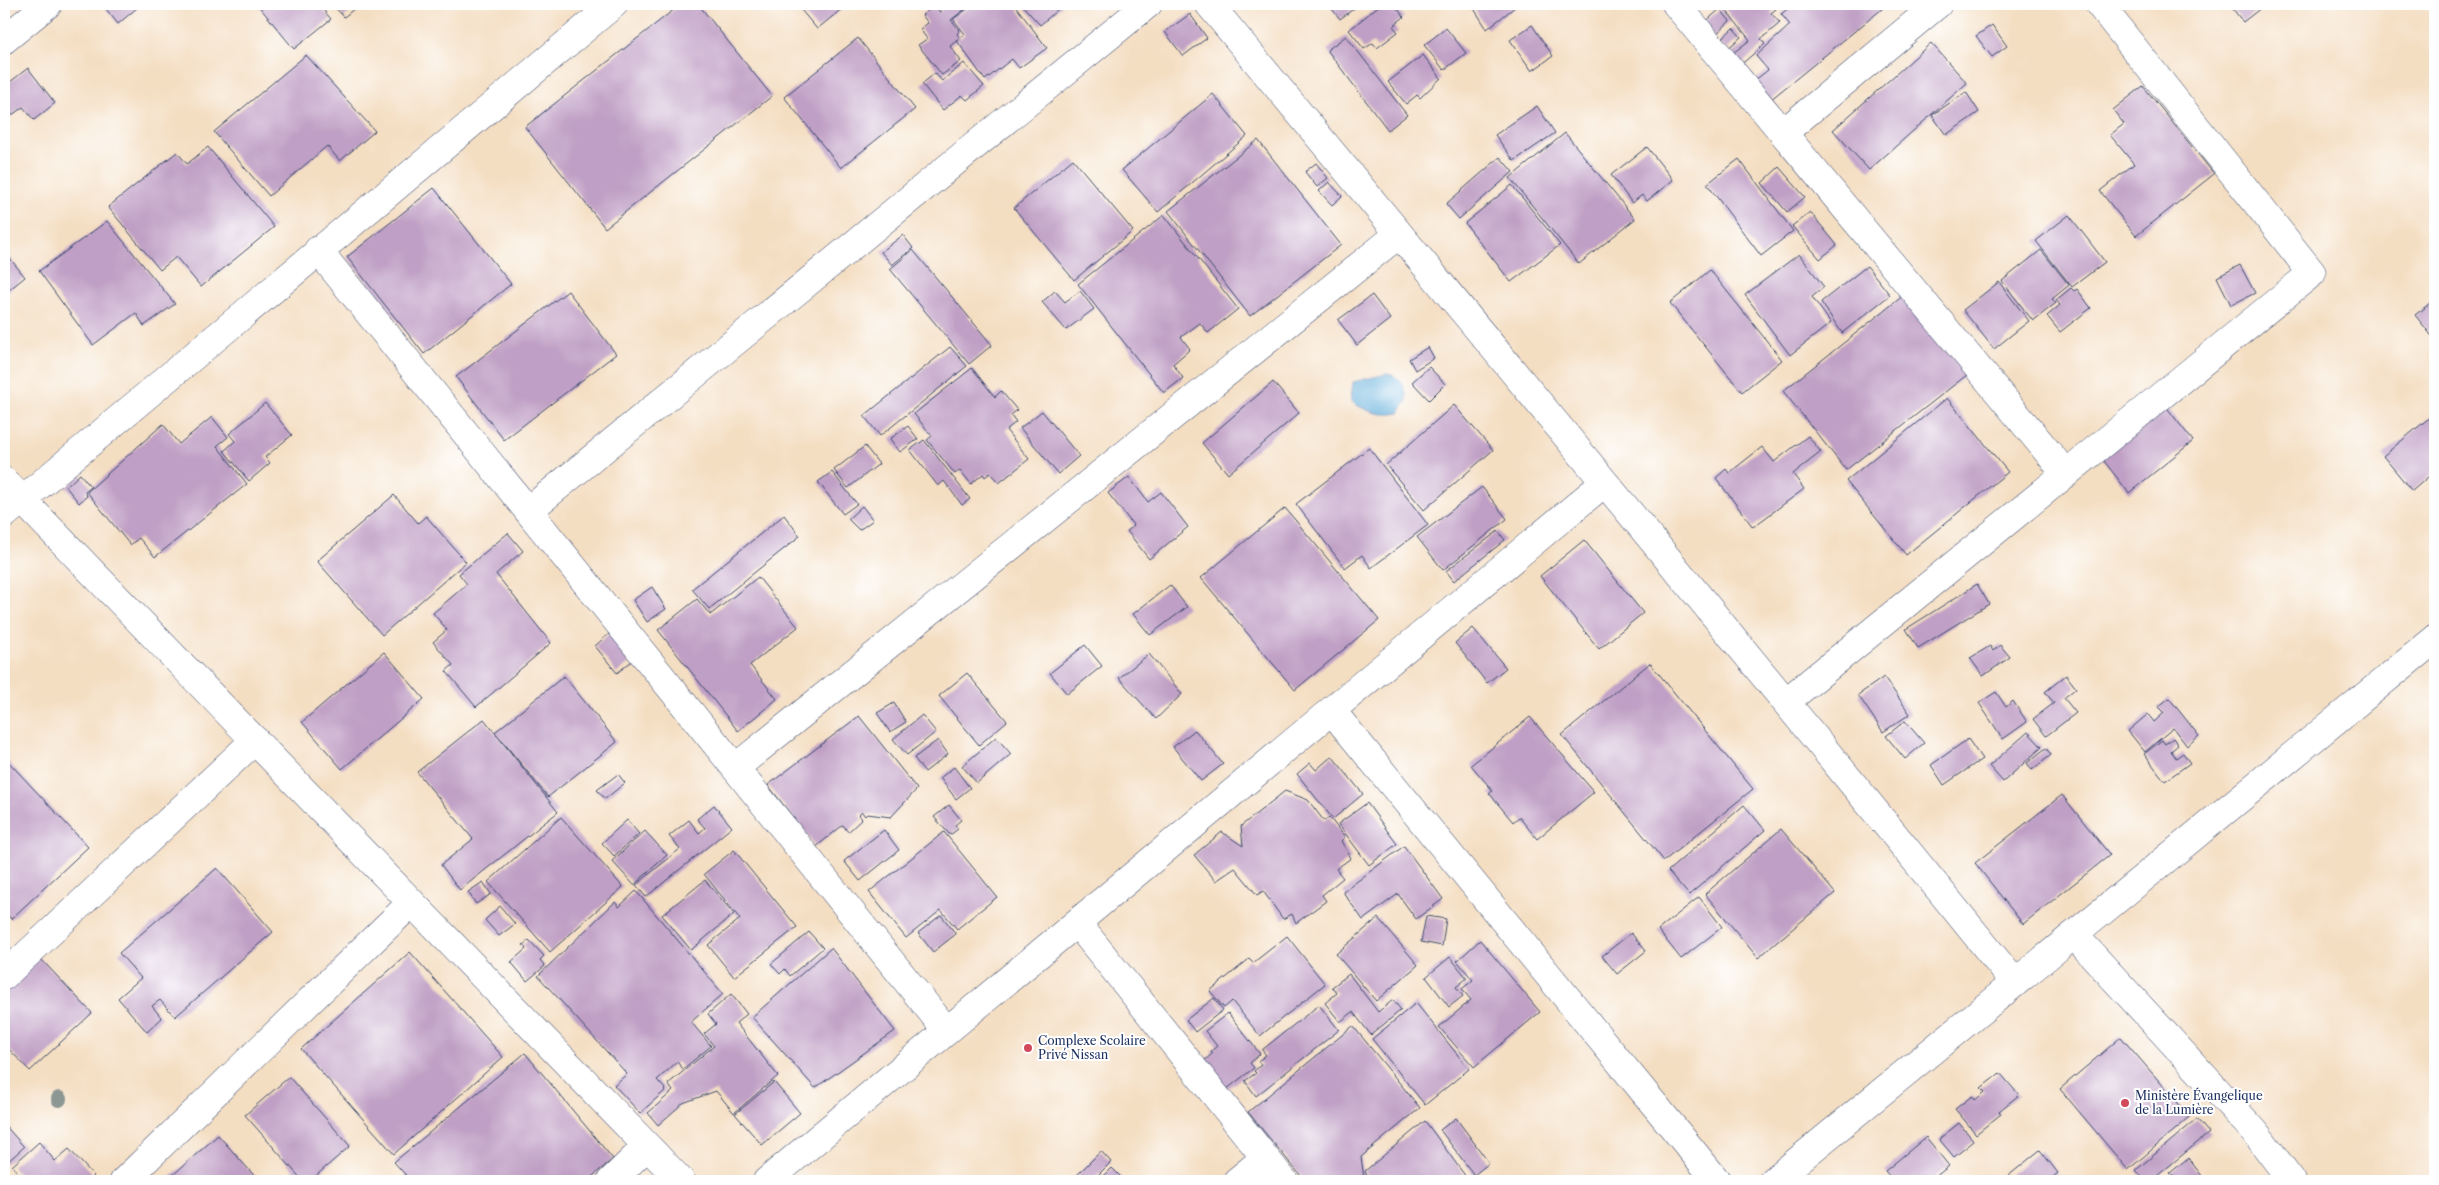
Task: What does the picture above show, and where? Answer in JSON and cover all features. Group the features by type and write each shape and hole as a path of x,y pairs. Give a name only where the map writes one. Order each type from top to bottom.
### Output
{"street":[{"path":"4,40 48,4"},
{"path":"614,4 318,250 10,498 255,740 681,1181"},
{"path":"528,511 1148,4"},
{"path":"1209,4 1604,484 1787,701 2015,983"},
{"path":"1676,4 2066,474"},
{"path":"1784,132 1938,4"},
{"path":"1787,701 2312,273 2099,4"},
{"path":"736,768 1399,234"},
{"path":"318,250 947,1031"},
{"path":"766,1181 1604,484"},
{"path":"1774,1181 2435,639"},
{"path":"1332,711 1717,1181"},
{"path":"4,976 255,740"},
{"path":"124,1181 412,903"},
{"path":"1077,923 1284,1181"},
{"path":"2074,935 2255,1132 2292,1181"},
{"path":"611,1181 648,1146"},
{"path":"1237,1181 1265,1158"}],"water":[{"path":"1386,374 1399,379 1405,391 1407,400 1399,413 1386,414 1374,412 1362,408 1351,401 1353,382"}],"building":[{"path":"102,4 135,4 138,7 118,24"},
{"path":"257,4 321,4 319,5 331,19 294,49"},
{"path":"332,4 360,4 344,17"},
{"path":"681,4 698,4 772,96 605,228 525,127"},
{"path":"796,4 848,4 817,29"},
{"path":"941,4 961,4 965,9 951,20 960,30 957,34 960,38 950,46 961,61 942,75 918,45 927,39 920,29 928,23 922,15 935,6 940,12 942,11 938,6"},
{"path":"974,4 1014,4 1047,48 1019,68 1012,59 985,80 957,41 965,34 953,19"},
{"path":"1021,4 1060,4 1062,6 1040,25"},
{"path":"1328,4 1360,4 1340,19"},
{"path":"1381,4 1394,4 1404,17 1393,26 1398,32 1377,48 1373,43 1364,49 1349,30"},
{"path":"1471,4 1512,4 1515,7 1487,29"},
{"path":"1721,4 1772,4 1776,9 1771,13 1780,23 1761,39 1765,44 1738,67 1729,56 1750,40"},
{"path":"1794,4 1877,4 1882,9 1770,100 1754,81 1768,70 1756,56 1790,25 1781,14"},
{"path":"2229,4 2266,4 2243,22"},
{"path":"1720,9 1730,21 1714,36 1703,24"},
{"path":"1190,14 1207,38 1183,56 1165,32"},
{"path":"1532,25 1553,56 1532,71 1510,40"},
{"path":"1992,25 2007,46 1992,57 1976,36"},
{"path":"1446,28 1466,53 1444,70 1424,45"},
{"path":"1733,28 1741,37 1726,50 1719,41"},
{"path":"1346,36 1407,115 1388,130 1327,50"},
{"path":"858,38 915,109 841,168 784,97"},
{"path":"1931,43 1967,83 1869,170 1833,130"},
{"path":"306,55 375,131 340,161 327,146 269,196 214,132"},
{"path":"1423,55 1441,78 1420,98 1417,95 1406,104 1388,82"},
{"path":"964,63 984,86 967,100 962,95 943,110 922,84 935,73 942,81"},
{"path":"28,68 55,103 34,120 23,107 4,121 4,77 6,76 10,82"},
{"path":"2143,86 2214,174 2136,236 2100,191 2134,164 2110,135 2124,124 2113,110"},
{"path":"1966,92 1979,112 1946,135 1932,115"},
{"path":"1213,94 1247,136 1158,212 1122,170"},
{"path":"1537,106 1555,133 1514,161 1495,135"},
{"path":"1565,133 1635,219 1579,264 1510,178"},
{"path":"1258,140 1341,245 1250,316 1168,211"},
{"path":"208,147 274,227 201,287 176,257 160,270 108,207 177,152 187,164"},
{"path":"1647,147 1673,180 1647,201 1642,195 1632,203 1611,175"},
{"path":"1500,157 1513,172 1459,219 1446,204"},
{"path":"1073,159 1133,231 1074,280 1014,208"},
{"path":"1739,159 1793,231 1761,256 1707,184"},
{"path":"1316,163 1328,178 1317,187 1305,172"},
{"path":"1779,167 1805,197 1787,212 1762,183"},
{"path":"1329,182 1342,196 1332,205 1319,191"},
{"path":"1512,185 1560,245 1511,282 1465,223"},
{"path":"434,188 511,284 424,354 347,257"},
{"path":"1810,212 1837,245 1820,259 1792,226"},
{"path":"1164,215 1238,309 1208,333 1200,323 1181,337 1190,349 1173,364 1183,378 1164,393 1078,284"},
{"path":"2069,215 2105,262 2072,287 2036,241"},
{"path":"107,221 175,304 144,326 136,313 93,345 39,271"},
{"path":"903,235 913,248 892,265 881,252"},
{"path":"913,250 992,345 969,364 890,269"},
{"path":"2041,250 2069,285 2052,299 2056,303 2033,321 2002,281"},
{"path":"4,251 25,277 4,294"},
{"path":"1799,254 1824,287 1812,297 1831,323 1790,355 1745,295"},
{"path":"2240,265 2255,293 2231,305 2217,277"},
{"path":"1867,266 1890,295 1842,333 1821,302"},
{"path":"1710,270 1782,360 1742,392 1670,303"},
{"path":"1999,282 2029,321 1994,349 1963,310"},
{"path":"2071,288 2074,291 2077,289 2091,308 2060,332 2047,316 2060,305 2056,300"},
{"path":"568,291 616,354 504,440 456,377"},
{"path":"1055,291 1065,302 1080,291 1094,309 1066,330 1042,302"},
{"path":"1372,295 1390,319 1357,345 1338,320"},
{"path":"1904,295 1968,374 1846,470 1783,391"},
{"path":"2435,299 2435,340 2415,315"},
{"path":"950,347 967,366 880,436 864,416"},
{"path":"1428,347 1434,358 1415,370 1409,359"},
{"path":"1429,367 1445,384 1429,400 1412,382"},
{"path":"972,368 995,397 1001,391 1017,410 1011,415 1016,422 1006,430 1029,459 999,483 990,473 985,477 983,474 971,484 960,470 955,474 927,440 932,436 914,414"},
{"path":"1273,382 1299,413 1228,474 1202,443"},
{"path":"1947,398 2008,472 1906,555 1846,481"},
{"path":"265,403 292,435 265,457 270,463 249,481 224,451 235,441 229,434"},
{"path":"2164,404 2193,441 2129,493 2100,456"},
{"path":"1454,405 1493,450 1424,510 1386,465"},
{"path":"1042,411 1079,456 1058,474 1020,428"},
{"path":"2435,413 2435,471 2412,491 2383,456"},
{"path":"212,417 228,437 217,446 247,484 155,557 139,538 130,545 87,492 163,424 179,444"},
{"path":"908,426 918,439 900,452 890,439"},
{"path":"1808,436 1821,452 1793,474 1804,489 1753,527 1716,478 1726,469 1729,473 1762,447 1774,462"},
{"path":"924,440 970,499 962,505 944,481 938,486 910,450"},
{"path":"865,446 879,464 848,488 834,470"},
{"path":"1369,448 1428,525 1371,568 1362,555 1345,568 1296,504"},
{"path":"832,472 857,504 843,514 818,482"},
{"path":"80,474 91,487 85,492 87,496 79,503 66,487"},
{"path":"1129,477 1148,502 1161,492 1188,527 1149,559 1127,531 1134,526 1108,493"},
{"path":"1482,487 1507,519 1443,570 1417,537"},
{"path":"394,495 418,523 426,516 466,562 382,635 317,561"},
{"path":"862,506 873,520 859,530 848,519"},
{"path":"1285,508 1379,620 1295,690 1201,578"},
{"path":"784,515 800,536 709,609 692,589"},
{"path":"1498,531 1505,540 1454,581 1446,571"},
{"path":"508,533 523,551 496,574 551,643 476,707 446,671 453,665 433,642 447,630 433,613 467,584 459,574"},
{"path":"1584,540 1643,613 1599,649 1540,576"},
{"path":"758,577 798,627 750,665 777,699 738,731 658,630 697,599 710,615"},
{"path":"1977,584 1989,604 1918,648 1906,629"},
{"path":"1170,585 1187,607 1150,635 1133,614"},
{"path":"652,587 666,609 647,622 633,600"},
{"path":"1473,628 1506,668 1487,683 1455,643"},
{"path":"610,633 633,660 617,673 595,646"},
{"path":"1085,645 1102,666 1067,694 1050,673"},
{"path":"2000,645 2010,657 1983,676 1970,658 1990,646 1993,651"},
{"path":"384,652 424,699 342,769 302,722"},
{"path":"1149,654 1182,694 1156,719 1119,678"},
{"path":"1650,663 1753,789 1664,861 1562,735"},
{"path":"967,673 1007,721 979,745 939,696"},
{"path":"2066,675 2076,688 2064,698 2076,713 2046,736 2033,719 2054,703 2045,692"},
{"path":"564,676 617,742 548,797 495,732"},
{"path":"1884,677 1910,714 1883,732 1858,695"},
{"path":"1996,692 2006,707 2013,701 2027,722 2003,739 1979,703"},
{"path":"2169,698 2199,736 2187,746 2173,728 2145,752 2128,731 2148,714 2154,722 2164,713 2158,707"},
{"path":"894,703 906,722 890,732 877,713"},
{"path":"922,715 936,732 907,755 893,739"},
{"path":"859,716 917,789 891,817 867,814 865,816 862,812 859,815 862,819 848,832 843,825 816,847 768,785"},
{"path":"1530,717 1594,792 1537,839 1519,817 1513,822 1489,793 1493,791 1471,765"},
{"path":"484,719 558,812 460,890 441,865 473,839 417,772"},
{"path":"1905,721 1924,743 1905,759 1886,736"},
{"path":"1195,730 1223,764 1201,781 1173,747"},
{"path":"2028,732 2042,747 2003,782 1989,766"},
{"path":"996,737 1011,754 977,783 962,766"},
{"path":"2173,738 2178,745 2171,751 2176,758 2183,753 2190,763 2165,781 2144,754 2162,740 2165,744"},
{"path":"1968,739 1982,759 1944,785 1931,765"},
{"path":"938,740 948,754 925,772 914,758"},
{"path":"2046,748 2051,755 2032,770 2027,763"},
{"path":"1332,756 1363,794 1333,819 1297,774 1310,763 1316,770"},
{"path":"4,757 88,847 11,919 4,911"},
{"path":"954,767 970,788 956,799 940,778"},
{"path":"618,774 625,783 605,799 597,790"},
{"path":"1285,791 1308,800 1324,821 1329,817 1345,837 1341,841 1351,858 1336,869 1343,878 1322,895 1326,901 1296,923 1292,914 1283,919 1263,891 1257,895 1235,868 1216,881 1194,855 1222,832 1243,846 1241,826"},
{"path":"2062,795 2110,855 2023,924 1975,863"},
{"path":"1367,803 1397,844 1369,865 1338,824"},
{"path":"714,805 732,827 646,897 636,885 680,849 669,836 689,820 699,833 705,828 697,819"},
{"path":"949,805 961,820 955,825 958,829 950,835 934,817"},
{"path":"1744,805 1765,830 1689,895 1668,871"},
{"path":"561,817 623,887 550,952 488,882"},
{"path":"627,820 639,834 614,856 602,843"},
{"path":"1781,829 1835,893 1758,958 1705,894"},
{"path":"884,830 899,850 860,881 844,861"},
{"path":"645,831 667,855 634,885 612,861"},
{"path":"944,832 997,897 957,929 941,910 906,938 869,892"},
{"path":"1404,846 1443,899 1416,919 1398,894 1363,920 1343,892"},
{"path":"734,850 797,927 734,977 708,945 740,919 704,874"},
{"path":"217,868 273,932 175,1017 160,1000 152,1006 162,1018 147,1032 118,998 141,978 119,953"},
{"path":"705,880 734,914 691,950 662,915"},
{"path":"483,882 491,894 476,904 468,892"},
{"path":"636,891 723,994 691,1022 711,1046 683,1069 677,1062 657,1080 666,1090 640,1113 614,1085 627,1074 538,976 615,902 619,907"},
{"path":"1699,897 1722,927 1681,959 1658,930"},
{"path":"500,906 515,924 499,936 485,920"},
{"path":"941,915 956,934 933,952 918,933"},
{"path":"1426,916 1446,919 1442,946 1421,942"},
{"path":"1378,918 1418,965 1376,1001 1336,954"},
{"path":"809,932 823,948 790,976 785,969 780,974 771,964"},
{"path":"1631,933 1646,951 1617,974 1602,956"},
{"path":"1287,936 1325,984 1260,1036 1232,1001 1224,1008 1210,991 1249,959 1253,963"},
{"path":"529,940 544,956 540,960 545,966 527,981 511,962 526,949 523,945"},
{"path":"1480,940 1540,1012 1474,1067 1439,1027 1471,1000 1462,989 1473,980 1457,961"},
{"path":"831,948 895,1031 815,1088 752,1017"},
{"path":"410,952 503,1057 394,1154 301,1049"},
{"path":"38,956 92,1013 30,1071 4,1044 4,988"},
{"path":"1450,957 1467,978 1456,987 1463,996 1449,1007 1426,977"},
{"path":"1349,974 1378,1012 1393,1000 1401,1010 1371,1035 1353,1012 1340,1022 1325,1003 1337,993 1332,987"},
{"path":"731,994 747,1014 736,1023 778,1076 734,1113 716,1091 683,1103 658,1125 648,1113 673,1091 668,1084 714,1046 704,1034 716,1024 708,1014"},
{"path":"1214,998 1223,1010 1195,1032 1186,1020"},
{"path":"1416,1003 1469,1069 1425,1105 1372,1039"},
{"path":"1319,1005 1339,1030 1256,1096 1245,1081 1256,1073 1254,1071 1261,1065 1258,1061 1266,1055 1262,1050"},
{"path":"1228,1013 1260,1054 1250,1063 1254,1068 1227,1089 1204,1061 1213,1053 1211,1051 1217,1046 1205,1031"},
{"path":"1353,1026 1420,1108 1361,1157 1364,1178 1360,1181 1305,1181 1248,1112"},
{"name":"Ministère Évangelique de la Lumière","path":"2121,1037 2190,1117 2128,1170 2060,1089"},
{"path":"525,1053 613,1159 587,1181 411,1181 394,1162"},
{"path":"2000,1073 2019,1095 1999,1111 2001,1114 1976,1134 1955,1109 1972,1096 1975,1100 1985,1092 1981,1088"},
{"path":"289,1077 350,1146 310,1181 303,1181 245,1115"},
{"path":"774,1082 800,1113 762,1145 735,1114"},
{"path":"1456,1118 1489,1163 1474,1175 1440,1130"},
{"path":"2197,1119 2209,1133 2151,1181 2145,1181 2136,1170"},
{"path":"1425,1121 1469,1181 1369,1181 1365,1171"},
{"path":"1959,1123 1974,1141 1954,1157 1939,1139"},
{"path":"4,1124 24,1147 4,1165"},
{"path":"218,1135 259,1181 166,1181"},
{"path":"1926,1137 1949,1166 1930,1181 1894,1181 1885,1171"},
{"path":"39,1142 55,1161 69,1149 94,1176 88,1181 25,1181 12,1166"},
{"path":"2040,1150 2058,1173 2048,1181 2002,1181"},
{"path":"1101,1151 1111,1162 1092,1181 1079,1181 1075,1177"},
{"path":"2188,1158 2206,1181 2177,1181 2170,1173"},
{"path":"1112,1168 1125,1181 1099,1181"}],"place":[{"name":"Complexe Scolaire Privé Nissan","path":"1028,1048"},
{"name":"Ministère Évangelique de la Lumière","path":"2125,1103"}]}
